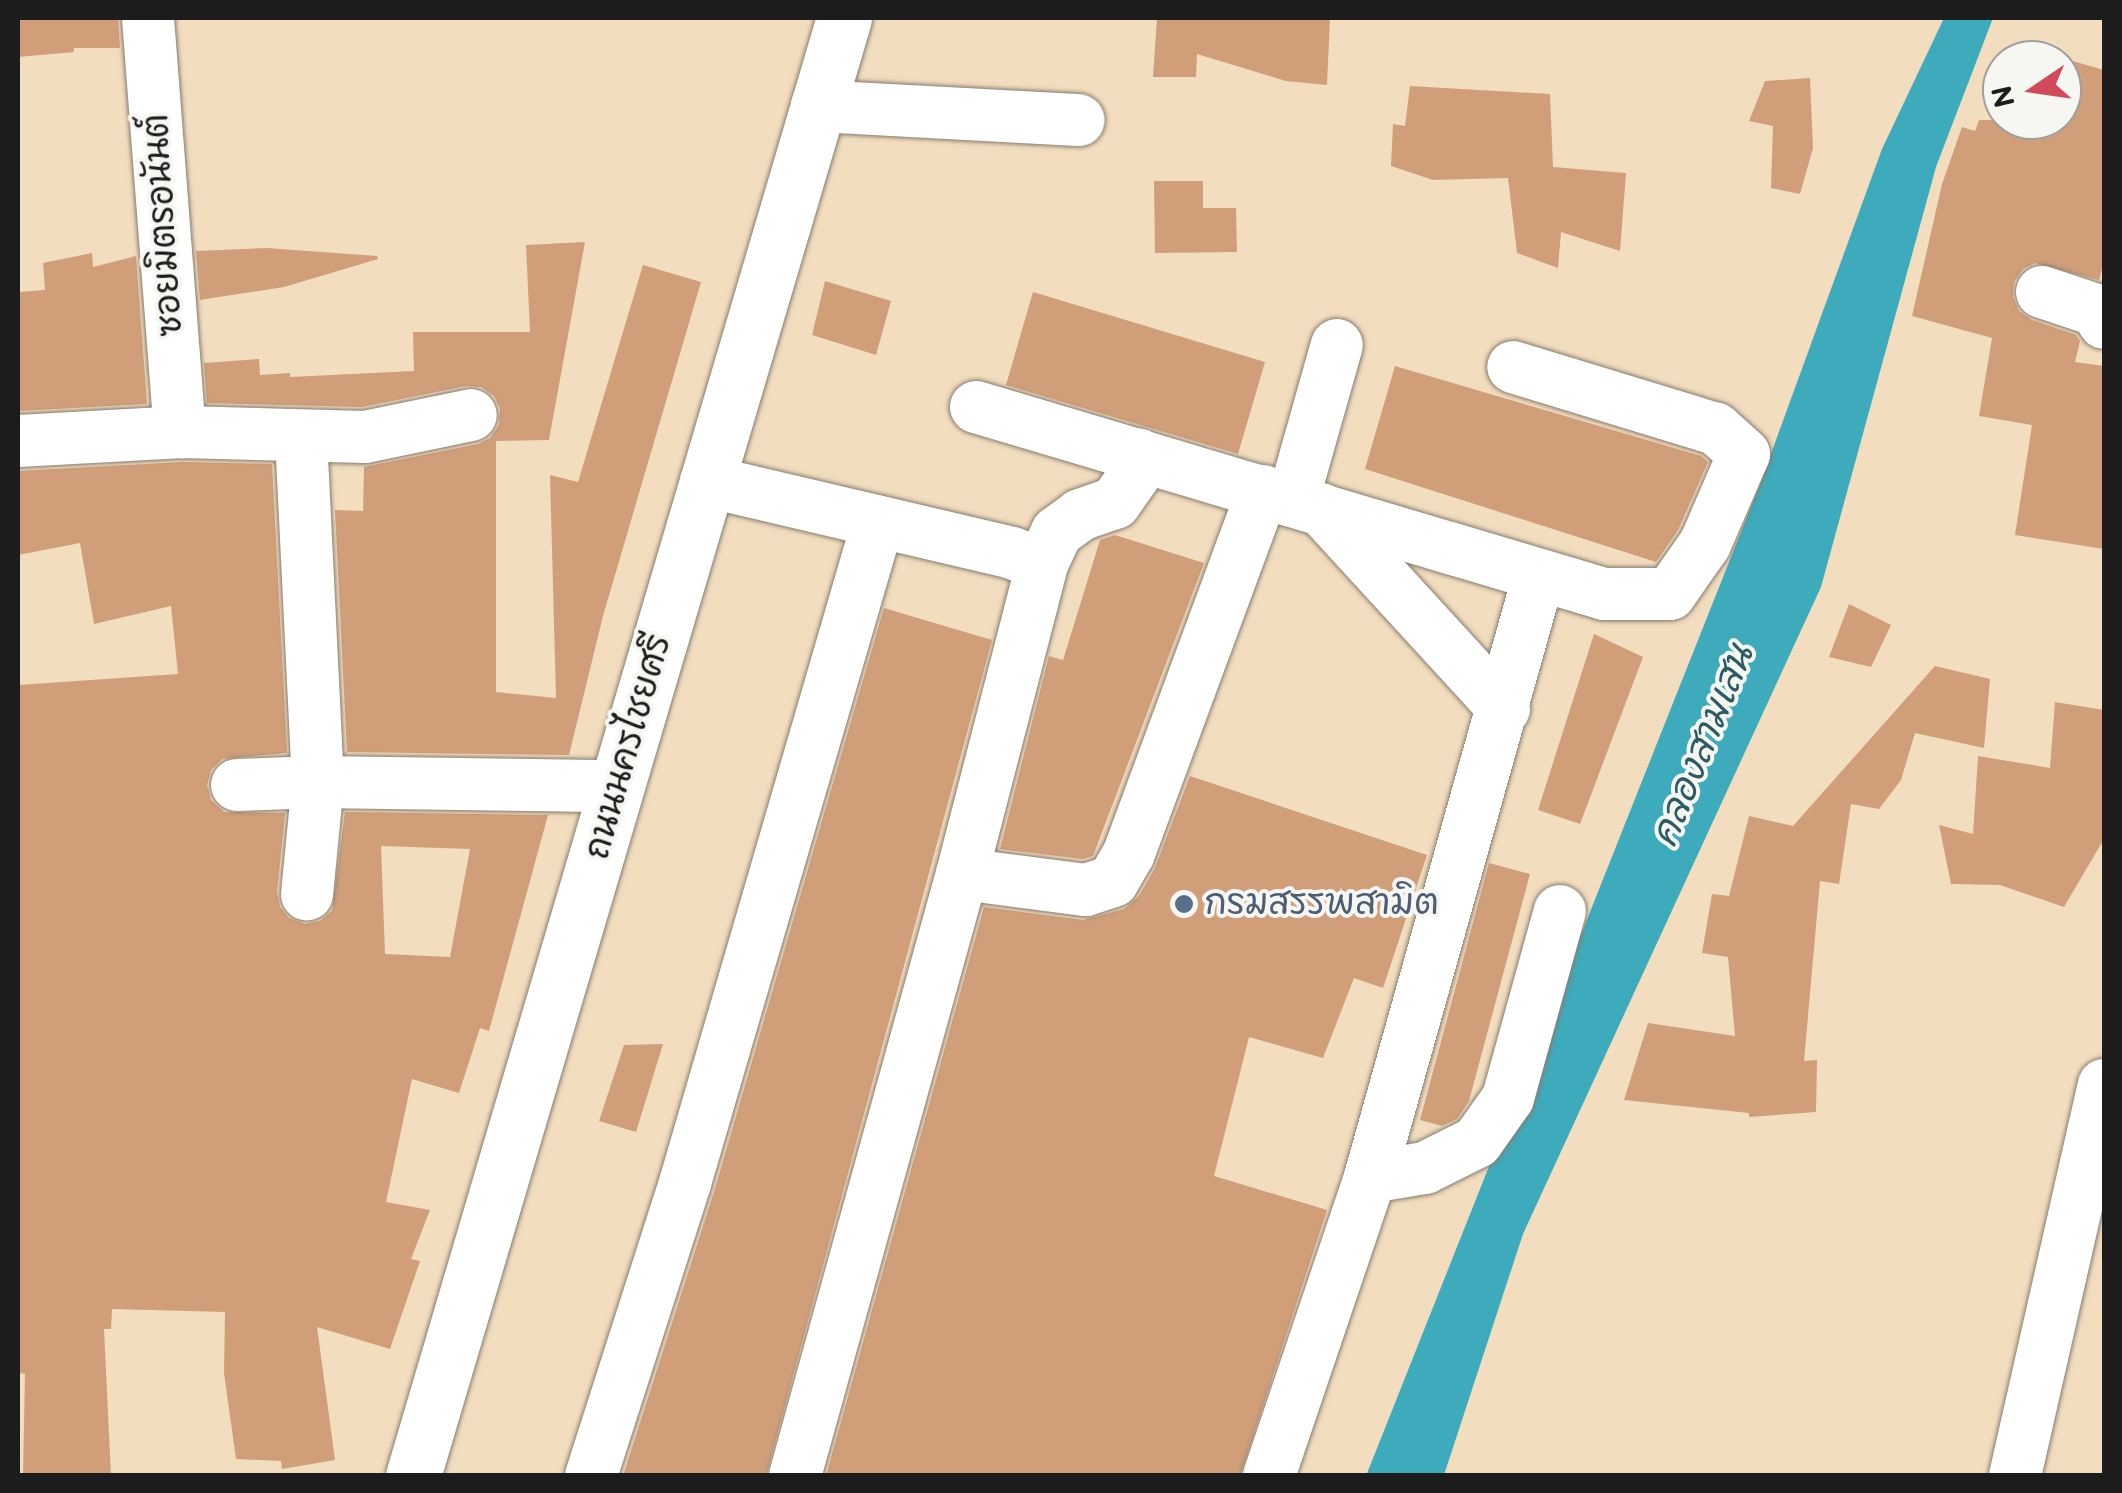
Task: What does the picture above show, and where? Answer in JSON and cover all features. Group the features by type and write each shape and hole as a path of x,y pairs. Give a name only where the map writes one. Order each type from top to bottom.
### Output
{"main road":[{"name":"ถนนนครไชยศรี","path":"413,1476 844,18"}],"street":[{"name":"ซอยมิตรอนันต์","path":"148,18 178,411 183,432"},
{"path":"817,106 1078,120"},
{"path":"2042,292 2096,310 2104,323"},
{"path":"962,874 1086,890 1113,881 1130,853 1292,500 1338,344"},
{"path":"976,407 1604,594 1670,594 1705,544 1744,454 1716,429 1513,368"},
{"path":"18,441 183,432 365,437 471,415"},
{"path":"300,436 318,782 308,894"},
{"path":"795,1476 962,874 1042,564 1058,532 1080,515 1115,503 1134,476 1139,455"},
{"path":"706,481 1042,564"},
{"path":"1292,500 1504,709"},
{"path":"592,1476 685,1182 878,522"},
{"path":"1269,1476 1370,1177 1539,575"},
{"path":"237,785 318,782 618,786"},
{"path":"1370,1177 1426,1168 1477,1142 1498,1113 1508,1098 1560,911"},
{"path":"2015,1476 2104,1085"}],"water":[{"name":"คลองสามเสน","path":"1944,18 1993,18 1936,167 1821,587 1523,1234 1444,1475 1366,1476 1760,484 1882,149"}],"building":[{"path":"18,18 118,18 120,48 74,48 74,52 18,57"},
{"path":"1157,18 1330,18 1327,85 1286,81 1197,54 1196,77 1153,77"},
{"path":"2082,64 2104,70 2104,262 2099,280 2035,263 2023,269 2014,282 2013,297 2019,311 2032,320 2076,335 2080,341 2075,362 2104,366 2104,549 2015,535 2032,425 1979,416 1992,338 1912,316 1942,184 1962,127 1975,131 1979,120 1982,140 2082,140"},
{"path":"1810,78 1813,148 1800,194 1771,188 1773,126 1749,121 1765,81"},
{"path":"1410,86 1550,94 1553,167 1626,173 1620,251 1561,232 1558,268 1517,253 1508,178 1433,180 1391,166 1393,124 1405,126"},
{"path":"1154,181 1203,181 1203,208 1236,208 1237,252 1155,253"},
{"path":"585,242 549,440 496,441 496,692 556,698 550,475 578,482 643,265 701,282 603,616 569,755 347,752 335,510 363,511 364,467 478,444 490,438 499,425 500,408 494,396 481,387 466,386 362,407 207,403 204,363 259,359 260,375 290,373 290,377 414,371 413,332 530,332 526,245"},
{"path":"267,248 378,259 284,287 200,300 196,251"},
{"path":"92,253 93,267 136,256 147,404 18,411 18,292 45,290 43,263"},
{"path":"825,281 891,301 876,355 812,335"},
{"path":"1033,292 1265,362 1238,454 1006,385"},
{"path":"1395,366 1701,456 1708,462 1678,530 1656,562 1365,469"},
{"path":"183,462 272,464 287,753 222,759 211,770 207,785 211,800 224,812 285,813 277,892 280,907 289,918 305,924 320,921 332,911 345,812 548,815 489,1031 480,1028 459,1093 412,1079 386,1202 430,1210 411,1259 420,1261 390,1349 317,1327 335,1460 282,1469 281,1461 236,1459 224,1373 225,1312 112,1309 111,1329 104,1329 111,1476 23,1476 25,1374 18,1373 18,685 178,674 171,606 94,624 80,543 18,555 18,471","holes":["381,846 470,849 450,957 385,954"]},
{"path":"1115,535 1204,563 1093,856 1083,859 1000,849 1049,656 1063,660 1100,540"},
{"path":"1849,604 1891,625 1871,667 1829,657"},
{"path":"884,608 992,640 766,1476 623,1476 714,1192"},
{"path":"1594,634 1643,657 1580,824 1538,810"},
{"path":"1935,666 1990,679 1984,748 1915,733 1901,780 1879,809 1851,804 1839,884 1820,881 1804,1061 1817,1060 1816,1112 1749,1117 1749,1113 1624,1100 1648,1023 1735,1036 1728,957 1702,953 1712,894 1729,896 1749,816 1793,826"},
{"path":"2055,702 2104,710 2104,839 2064,907 2000,885 1951,884 1939,825 1973,834 1978,756 2050,768"},
{"path":"1190,776 1427,855 1383,988 1354,978 1323,1058 1249,1037 1214,1176 1327,1210 1240,1476 826,1476 984,907 1083,920 1124,909 1139,896 1155,868"},
{"path":"1489,863 1530,874 1469,1101 1457,1119 1442,1126 1420,1120"},
{"path":"663,1044 636,1132 599,1121 624,1045"}],"place":[{"name":"กรมสรรพสามิต","path":"1184,904"}]}
